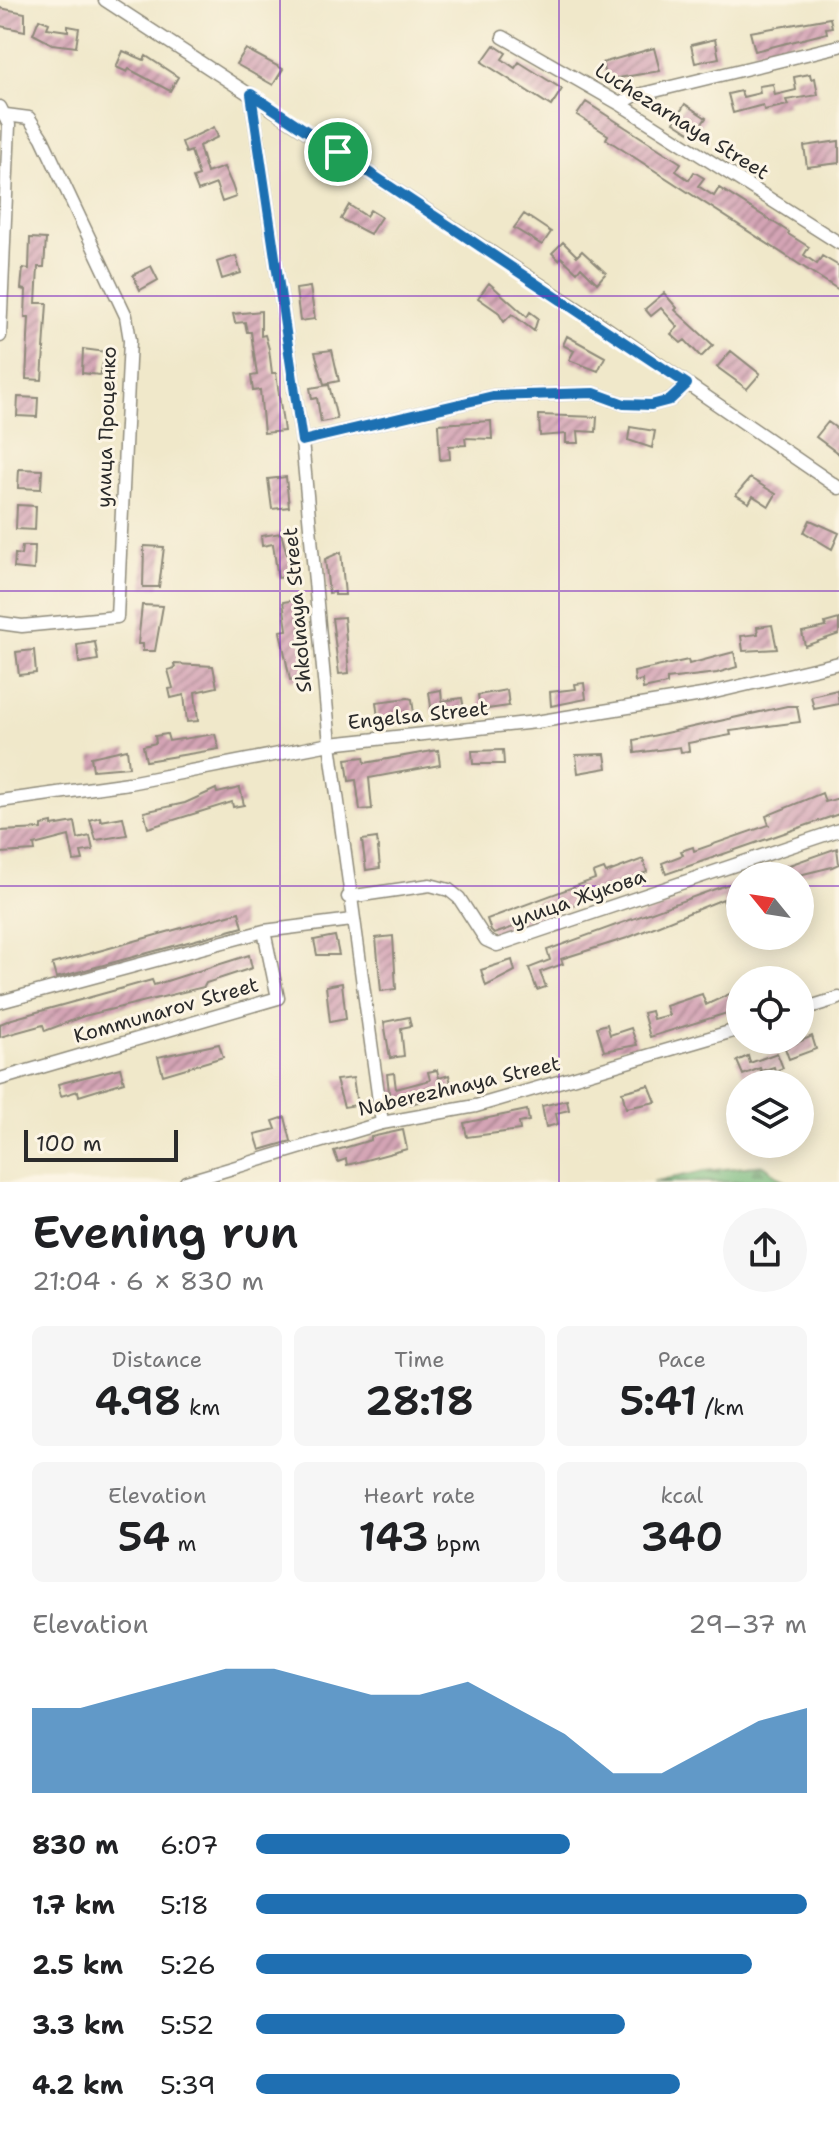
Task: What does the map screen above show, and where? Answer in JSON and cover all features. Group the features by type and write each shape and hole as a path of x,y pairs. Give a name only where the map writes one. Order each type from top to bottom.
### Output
{"street":[{"path":"105,0 251,94 839,488"},
{"name":"Luchezarnaya Street","path":"503,37 620,104 839,243"},
{"path":"620,104 634,96 839,46"},
{"name":"Shkolnaya Street","path":"251,94 302,441 330,744 348,897 382,1123"},
{"name":"улица Проценко","path":"0,336 9,125 3,111"},
{"name":"улица Проценко","path":"0,623 22,626 117,617 130,340 126,316 42,138 29,118 3,111"},
{"path":"302,441 493,396 594,393 624,404 651,405 670,400 687,384"},
{"name":"Engelsa Street","path":"0,801 129,783 330,744 551,720 702,695 839,663"},
{"name":"улица Жукова","path":"348,897 430,885 449,890 459,898 486,940 497,945 839,830"},
{"path":"0,1002 264,931 352,920"},
{"name":"Kommunarov Street","path":"0,1079 278,998 264,931"},
{"path":"814,1006 839,998"},
{"name":"Naberezhnaya Street","path":"186,1182 382,1123 476,1106 726,1033"}],"green space":[{"path":"764,1165 785,1182 653,1182 705,1171"}],"building":[{"path":"0,8 25,13 25,31 0,26"},
{"path":"830,18 832,27 826,28 827,33 755,51 750,32"},
{"path":"39,19 49,23 47,28 68,31 68,26 79,28 76,47 52,44 33,34"},
{"path":"715,39 719,58 695,63 691,45"},
{"path":"494,45 506,53 502,59 515,68 519,62 562,89 551,106 482,62"},
{"path":"654,48 660,71 606,80 602,63"},
{"path":"246,49 283,69 273,85 236,64"},
{"path":"123,51 144,60 146,56 178,77 170,91 129,69 127,72 116,67"},
{"path":"810,74 811,79 815,78 818,95 786,100 788,105 764,110 763,105 733,113 728,94 741,91 743,97 760,93 759,86 773,84 775,95 796,90 794,77"},
{"path":"586,102 681,163 676,171 689,180 694,172 704,178 698,186 714,196 719,188 789,232 809,247 804,255 817,264 822,256 839,266 839,290 606,139 608,135 577,115"},
{"path":"685,104 706,118 694,135 674,122"},
{"path":"214,127 218,137 199,146 207,173 224,167 232,185 236,197 222,202 216,184 198,191 193,178 199,176 191,151 186,153 182,142"},
{"path":"839,141 839,163 807,167 804,146"},
{"path":"349,205 366,216 370,210 381,217 370,234 341,219"},
{"path":"524,214 551,232 542,245 514,228"},
{"path":"30,238 46,239 44,267 38,267 36,303 47,303 42,380 26,379 29,317 25,317 26,290 21,289 23,268 29,269"},
{"path":"563,242 577,256 582,251 606,273 597,283 581,267 577,272 552,253"},
{"path":"236,256 241,273 222,279 217,262"},
{"path":"151,266 158,280 140,290 133,275"},
{"path":"489,283 527,317 530,312 538,318 534,331 512,314 504,322 498,312 478,298"},
{"path":"310,287 315,319 300,321 296,289"},
{"path":"664,293 677,308 675,310 713,345 701,357 685,340 681,343 671,334 678,327 661,308 651,316 645,309"},
{"path":"261,311 261,336 265,335 272,373 276,373 284,431 264,433 260,390 253,391 251,376 257,375 251,332 247,332 245,322 235,323 233,314"},
{"path":"567,336 605,357 598,371 569,360 574,351 563,345"},
{"path":"83,349 106,352 100,375 82,373"},
{"path":"332,350 339,381 324,384 315,352"},
{"path":"731,351 760,374 747,389 717,367"},
{"path":"329,385 337,419 321,422 317,398 312,399 310,388"},
{"path":"18,397 38,398 37,417 17,416"},
{"path":"539,415 597,417 596,432 578,431 579,443 566,443 566,434 540,436"},
{"path":"491,421 492,439 465,438 466,445 449,446 450,459 440,460 438,424"},
{"path":"828,422 839,430 839,454 816,437"},
{"path":"630,427 655,431 652,448 628,440"},
{"path":"19,469 42,470 41,489 18,488"},
{"path":"286,477 289,507 272,509 268,479"},
{"path":"750,478 776,494 769,506 753,496 749,503 736,495"},
{"path":"17,505 36,506 35,530 16,529"},
{"path":"810,520 839,533 832,549 804,532"},
{"path":"281,533 293,576 278,578 273,544 262,546 261,536"},
{"path":"22,546 35,546 34,570 14,568 15,554 21,555"},
{"path":"144,546 164,547 159,587 143,587"},
{"path":"341,552 345,595 335,595 335,592 329,593 325,559"},
{"path":"296,600 307,678 290,680 280,631 287,630 283,602"},
{"path":"142,605 163,606 155,651 143,651 143,644 138,644"},
{"path":"344,617 349,673 339,674 332,618"},
{"path":"839,619 839,634 805,646 802,632 826,627 825,623"},
{"path":"772,625 777,649 743,651 741,636 758,634 757,627"},
{"path":"95,642 98,660 79,663 77,645"},
{"path":"34,650 36,673 19,675 16,652"},
{"path":"734,652 737,667 717,673 667,679 667,684 643,689 642,680 635,682 634,672 688,660 689,664"},
{"path":"174,664 213,666 217,687 195,692 198,721 187,722 184,695 171,698 169,689 173,688 168,670 175,668"},
{"path":"584,683 586,699 551,706 550,692 576,689 575,684"},
{"path":"441,690 442,701 462,698 464,709 432,714 429,692"},
{"path":"507,690 509,706 480,710 478,695"},
{"path":"837,690 839,704 814,709 811,696"},
{"path":"412,699 414,714 378,718 376,702"},
{"path":"797,706 800,722 730,731 731,735 688,743 689,751 681,752 680,747 635,753 634,740"},
{"path":"167,734 169,741 215,734 219,749 146,761 143,746 156,743 155,736"},
{"path":"127,749 129,767 93,770 91,757"},
{"path":"438,750 440,765 369,778 372,809 360,810 356,780 349,781 346,759 364,757 365,763"},
{"path":"503,750 504,764 473,764 472,751"},
{"path":"605,754 607,768 578,773 576,755"},
{"path":"240,788 244,805 233,807 232,802 148,828 144,812 185,803 216,789 217,793"},
{"path":"822,793 825,802 839,798 839,814 666,874 662,863 683,855 681,851 693,847 694,851 769,825 766,816"},
{"path":"100,817 101,821 123,817 127,835 96,840 90,820"},
{"path":"75,822 78,839 90,836 93,850 81,852 83,860 74,861 69,836 34,845 35,851 0,853 0,831 42,829 42,825"},
{"path":"377,838 380,868 366,870 362,840"},
{"path":"837,848 839,864 832,867 814,871 814,862 798,862"},
{"path":"643,859 647,872 632,878 634,884 494,934 491,931 487,919 595,879 593,873 604,869 606,873"},
{"path":"726,885 726,909 723,899 627,938 561,959 563,964 540,972 546,987 537,990 529,968 550,960 547,950"},
{"path":"239,912 243,927 56,978 52,964"},
{"path":"335,936 339,955 317,955 314,940"},
{"path":"393,936 396,989 381,991 376,938"},
{"path":"249,955 252,968 206,983 204,987 84,1016 45,1031 43,1025 0,1037 0,1024 12,1019 152,980 154,985"},
{"path":"512,960 515,971 486,986 481,970"},
{"path":"342,983 346,1019 330,1022 326,986"},
{"path":"702,994 706,1005 726,996 726,1013 650,1037 643,1013 651,1011 653,1019 669,1015 666,1006"},
{"path":"409,1017 411,1026 401,1028 404,1056 390,1058 384,1022"},
{"path":"607,1024 610,1035 631,1028 637,1045 604,1051 597,1027"},
{"path":"219,1044 223,1057 163,1075 158,1057"},
{"path":"777,1054 783,1068 741,1070 737,1061 748,1056 750,1063"},
{"path":"120,1068 124,1082 79,1096 78,1091 61,1096 58,1084"},
{"path":"437,1070 439,1078 449,1075 453,1092 411,1104 409,1098 390,1100 387,1074 394,1073 396,1089 430,1080 428,1072"},
{"path":"353,1078 357,1105 344,1107 336,1080"},
{"path":"649,1085 656,1102 626,1108 622,1092"},
{"path":"567,1100 569,1110 556,1113 558,1124 546,1127 542,1106"},
{"path":"527,1110 529,1121 519,1123 520,1130 467,1137 464,1123"},
{"path":"285,1117 291,1141 260,1150 255,1134 276,1129 273,1121"},
{"path":"403,1130 407,1149 347,1165 346,1159 338,1162 334,1151 371,1140 371,1137"}],"route":[{"path":"251,94 338,152 687,384 670,400 651,405 624,404 594,393 493,396 457,402 373,427 302,441 251,94"}]}
